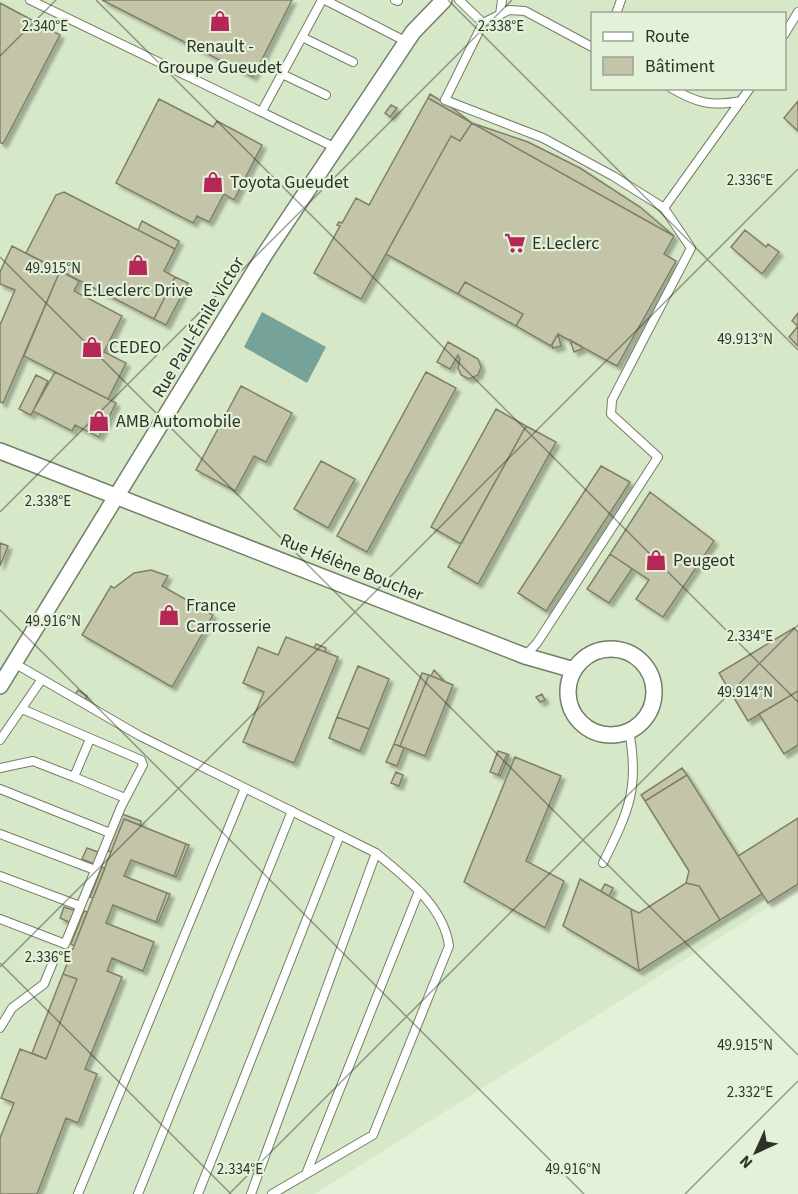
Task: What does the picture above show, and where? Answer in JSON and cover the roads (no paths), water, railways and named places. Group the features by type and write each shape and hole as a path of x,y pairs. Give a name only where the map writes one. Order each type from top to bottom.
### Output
{"street":[{"name":"Rue Paul-Émile Victor","path":"0,686 265,254 407,42 444,0"},
{"name":"Rue Hélène Boucher","path":"0,451 118,495 525,656 574,670"},
{"path":"610,649 625,651 643,663 653,682 654,697 650,711 641,723 629,731 616,735 602,734 590,729 579,721 568,696 569,683 574,670 583,659 596,651 610,649"}],"lane":[{"path":"30,0 336,148"},
{"path":"262,111 323,0 407,42"},
{"path":"459,0 483,23"},
{"path":"500,15 502,0"},
{"path":"525,656 537,643 658,457 611,414 612,400 691,248 664,208 613,176 543,138 445,100 483,23 508,10 525,11 591,46"},
{"path":"786,32 798,12"},
{"path":"302,37 353,62"},
{"path":"282,74 326,95"},
{"path":"674,90 692,100 718,106 741,101"},
{"path":"664,208 749,90"},
{"path":"14,663 140,736 376,853 418,891 434,909 447,932 448,946 373,1135 272,1194"},
{"path":"0,740 42,680"},
{"path":"0,919 65,944 125,798 143,765 141,760 22,709"},
{"path":"603,863 630,803 634,760 629,731"},
{"path":"74,777 90,739"},
{"path":"0,768 33,761 125,798"},
{"path":"78,1194 244,788"},
{"path":"0,789 110,833"},
{"path":"138,1194 292,811"},
{"path":"0,834 95,870"},
{"path":"198,1194 340,835"},
{"path":"250,1194 376,853"},
{"path":"0,876 80,906"},
{"path":"306,1174 418,891"},
{"path":"0,1028 12,1008 44,984 53,962"}],"water":[{"path":"262,312 326,347 307,383 244,347"}],"place":[{"name":"Renault - Groupe Gueudet","path":"220,21"},
{"name":"Toyota Gueudet","path":"213,182"},
{"name":"E.Leclerc","path":"515,243"},
{"name":"E.Leclerc Drive","path":"138,265"},
{"name":"CEDEO","path":"92,347"},
{"name":"AMB Automobile","path":"99,421"},
{"name":"Peugeot","path":"656,560"},
{"name":"France Carrosserie","path":"169,615"}]}
